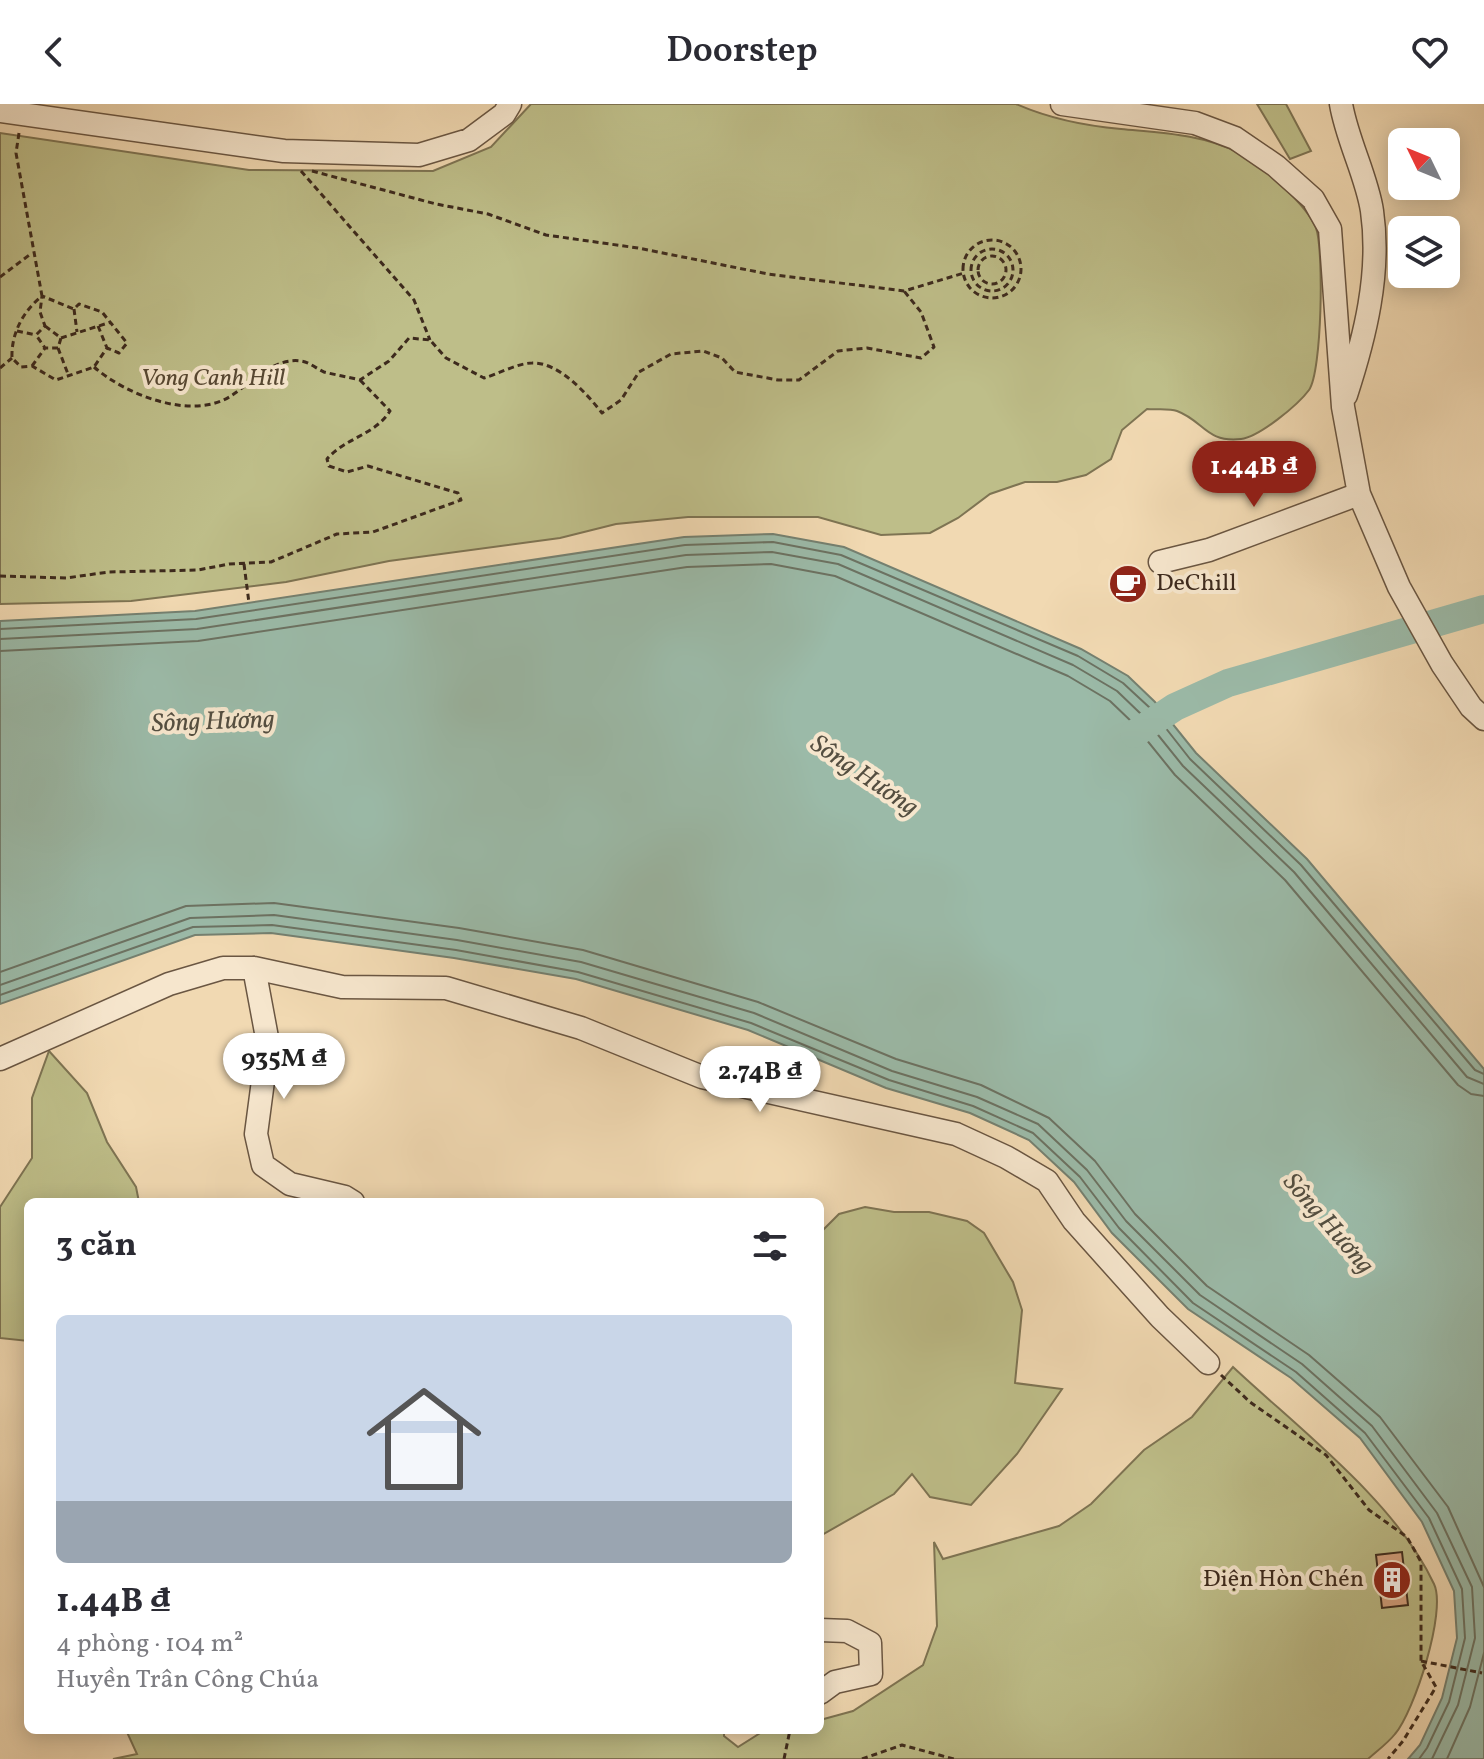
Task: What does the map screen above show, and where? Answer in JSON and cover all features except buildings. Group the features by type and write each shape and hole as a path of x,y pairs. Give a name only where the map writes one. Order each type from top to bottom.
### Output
{"street":[{"path":"0,111 284,151 419,155 469,140 504,114 510,104"},
{"path":"1062,104 1195,123 1235,138 1276,166 1313,199 1330,229 1343,407 1359,494 1399,587 1442,664 1471,707 1484,719"},
{"path":"1341,104 1372,211 1373,276 1363,343 1343,407"},
{"path":"1160,562 1209,550 1359,494"},
{"path":"0,1059 169,984 223,968 254,968 342,987 446,988 581,1028 702,1077 956,1134 1047,1181 1074,1221 1160,1317 1208,1363"},
{"path":"254,968 268,1043 256,1134 263,1165 290,1184 347,1198"},
{"path":"824,1630 847,1631 870,1643 871,1674 835,1682 824,1690"}],"path":[{"path":"27,115 19,130 16,153 42,296 40,312 45,326 61,338"},
{"path":"904,291 921,312 934,347 921,358 867,348 838,351 799,380 778,380 735,372 722,358 703,351 671,354 639,372 621,400 602,413 584,389 560,372 533,363 484,378 446,358 430,340 414,300 296,165 355,184 488,214 546,235 638,248 768,274 904,291 971,274 977,271 980,262 987,256 1001,259 1006,268 1002,280 993,284 985,283 977,271"},
{"path":"989,240 989,248"},
{"path":"989,240 1013,249 1021,265 1017,284 1010,292 996,297 981,296 973,290 964,275 964,264 972,248 989,240"},
{"path":"989,248 1008,254 1013,266 1007,285 995,291 981,288 971,274 976,255 989,248"},
{"path":"0,277 32,253"},
{"path":"1006,268 1013,266"},
{"path":"995,291 996,297"},
{"path":"42,296 74,309"},
{"path":"42,296 29,306 11,346 12,358 21,367 32,366 56,380 94,367 107,348"},
{"path":"74,309 79,304 91,306 112,322 127,343 119,353 107,348 98,326"},
{"path":"74,309 77,333"},
{"path":"61,338 112,322"},
{"path":"36,335 45,326"},
{"path":"17,331 36,335 45,348"},
{"path":"61,338 58,348 69,375"},
{"path":"360,380 389,361 409,338 430,340"},
{"path":"45,348 58,348"},
{"path":"32,366 45,348"},
{"path":"0,368 12,358"},
{"path":"0,576 66,578 109,572 198,570 271,562 337,534 373,532 461,500 458,493 421,484 399,473 368,466 347,472 329,466 327,459 334,451 382,425 390,411 360,380 321,371 301,361 275,366 247,382 232,396 207,407 133,394 94,367"},
{"path":"244,564 249,603"},
{"path":"1208,1363 1250,1402 1326,1455 1369,1510 1407,1537 1421,1562 1421,1661 1436,1687 1403,1741 1388,1759"},
{"path":"1421,1661 1482,1673"},
{"path":"784,1759 789,1734"},
{"path":"862,1759 902,1745 954,1759"}],"green space":[{"name":"Vong Canh Hill","path":"531,104 1016,104 1081,123 1182,135 1211,142 1248,158 1271,176 1303,208 1316,228 1320,260 1320,310 1313,379 1309,390 1287,412 1258,433 1241,439 1212,435 1177,411 1147,409 1122,430 1111,459 1086,475 1057,482 1025,482 990,494 958,518 930,533 881,535 818,517 688,517 616,524 560,538 389,561 286,582 131,601 0,604 0,133 249,170 433,171 491,147"},
{"path":"1257,104 1286,104 1311,151 1290,159"},
{"path":"49,1051 87,1093 107,1142 136,1187 138,1198 24,1198 24,1341 0,1338 0,1207 32,1158 32,1098"},
{"path":"865,1207 894,1212 929,1212 967,1221 984,1233 1013,1282 1022,1310 1015,1383 1062,1389 1017,1454 971,1505 930,1497 912,1474 894,1494 824,1534 824,1229 839,1214"},
{"path":"1233,1367 1316,1441 1371,1496 1396,1524 1434,1584 1436,1616 1419,1684 1395,1734 1368,1759 113,1759 137,1754 128,1734 724,1734 738,1747 759,1734 824,1734 824,1719 853,1711 923,1665 937,1626 934,1542 943,1559 1059,1526 1091,1504 1144,1450 1192,1417"}],"water":[{"name":"Sông Hương","path":"773,534 844,547 1081,649 1128,676 1155,702 1196,753 1307,859 1484,1069 1484,1759 1408,1759 1420,1745 1442,1698 1457,1638 1454,1591 1422,1522 1360,1438 1291,1378 1188,1309 1112,1233 1074,1182 1029,1140 970,1113 886,1088 748,1030 576,979 454,958 271,933 195,935 0,1004 0,621 195,611 684,537"}],"waterway":[{"path":"1134,734 1175,707 1228,683 1484,609"}],"place":[{"name":"DeChill","path":"1128,584"},
{"name":"Điện Hòn Chén","path":"1392,1580"}]}
